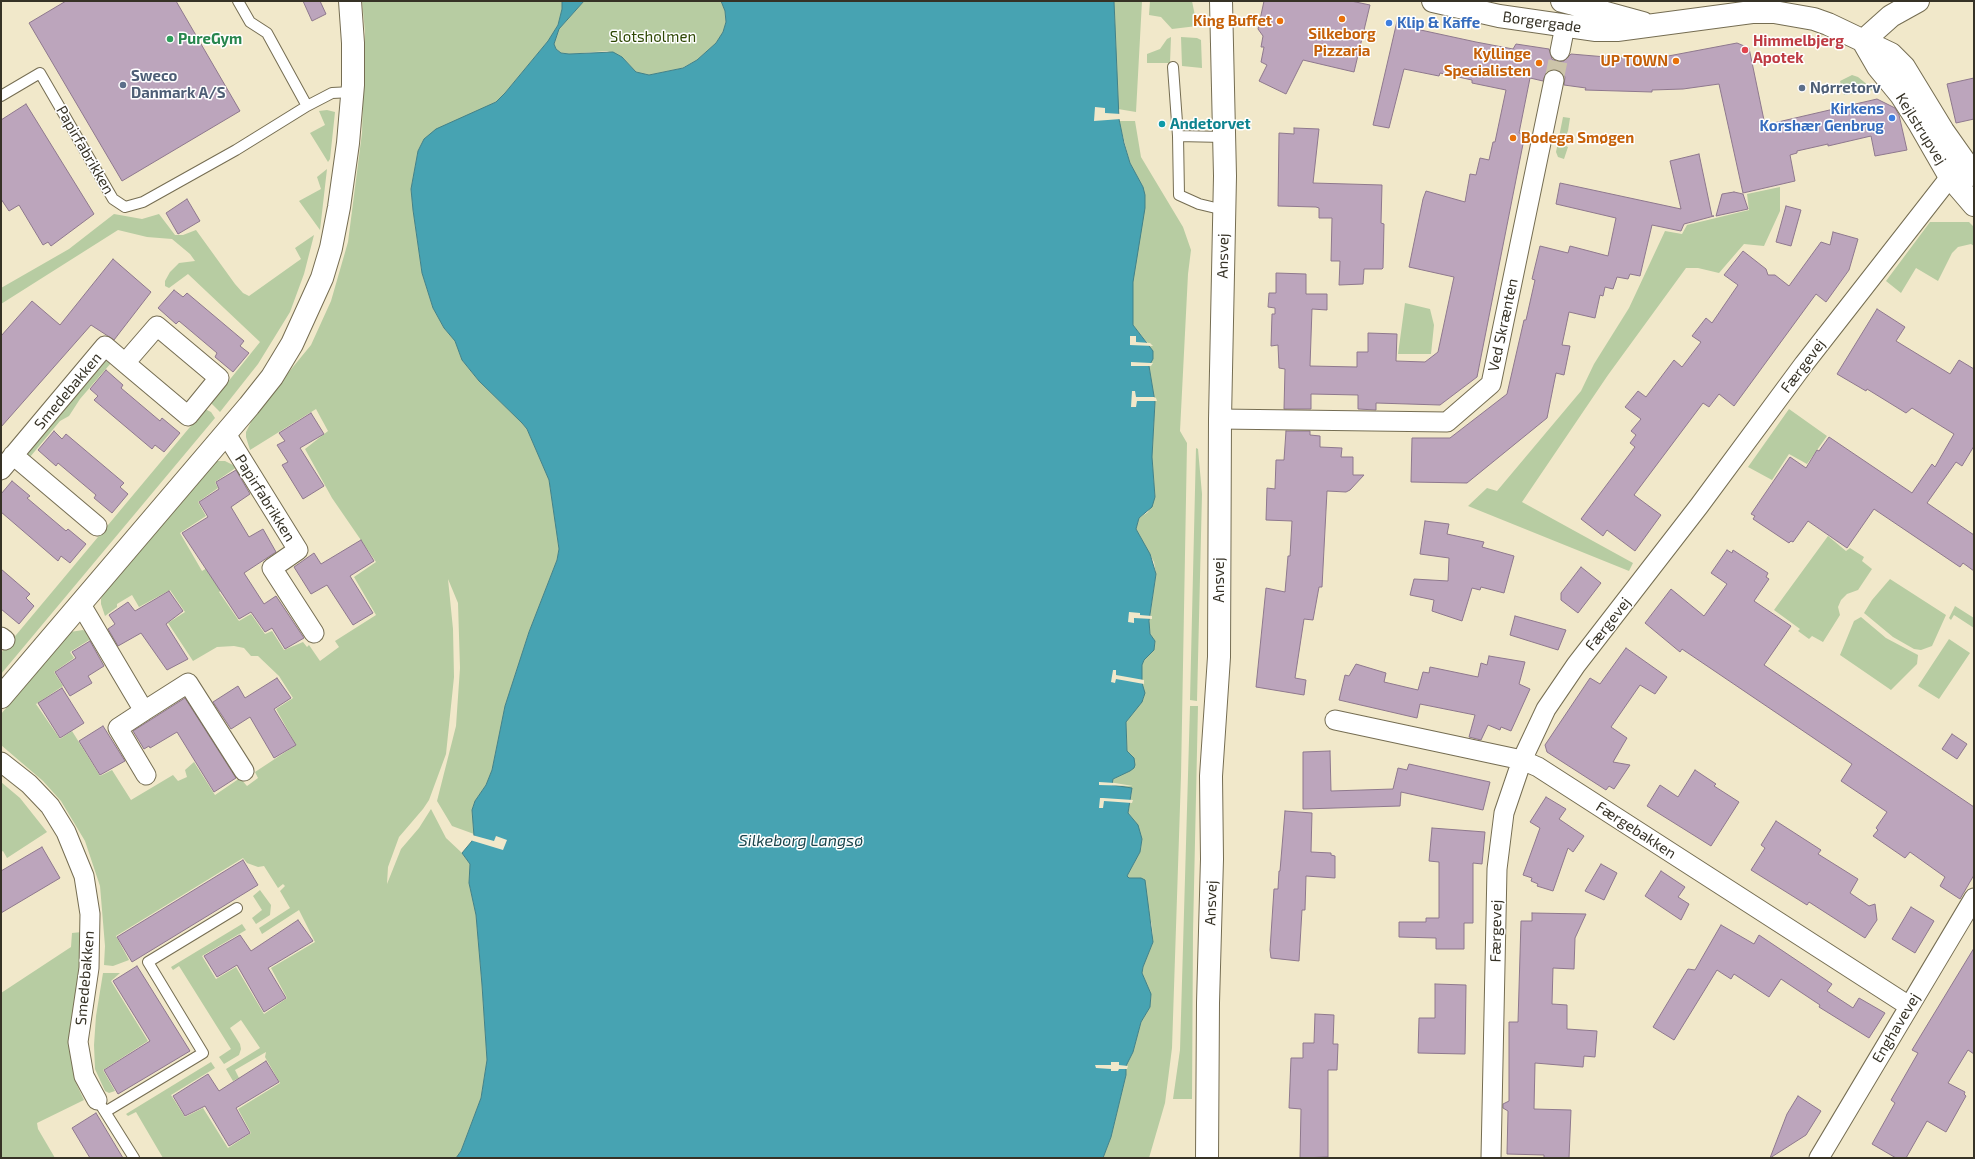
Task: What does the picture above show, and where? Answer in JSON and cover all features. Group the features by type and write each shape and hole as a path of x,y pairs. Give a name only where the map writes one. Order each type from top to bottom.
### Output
{"street":[{"name":"Papirfabrikken","path":"1,697 272,378 310,307 322,278 331,248 339,207 348,143 352,92 353,43 350,1"},
{"name":"Ansvej","path":"1207,1158 1208,996 1212,859 1211,776 1219,642 1220,419 1224,210 1221,1"},
{"name":"Borgergade","path":"1432,1 1499,16 1565,26 1617,30 1753,7 1814,19 1863,41"},
{"name":"Borgergade","path":"1562,1 1652,25"},
{"path":"1863,41 1891,16 1918,1"},
{"path":"1560,51 1565,26"},
{"name":"Kejlstrupvej","path":"1863,41 1891,54 1904,67 1943,131 1974,175"},
{"name":"Kejlstrupvej","path":"1863,41 1878,67 1901,95 1919,123 1950,177 1974,205"},
{"name":"Ved Skrænten","path":"1220,419 1447,422 1491,384 1554,80"},
{"name":"Færgevej","path":"1491,1158 1497,869 1504,813 1522,760 1546,709 1576,665 1699,506 1804,364 1950,177"},
{"name":"Smedebakken","path":"1,470 105,346 188,416 220,378 157,326 126,363"},
{"name":"Papirfabrikken","path":"226,434 298,550 272,568 314,633"},
{"path":"13,456 96,526"},
{"path":"80,603 144,711"},
{"path":"146,775 118,728 188,683 244,771"},
{"name":"Færgebakken","path":"1335,720 1522,760 1538,767 1910,1006"},
{"name":"Smedebakken","path":"1,762 29,784 50,806 66,832 84,876 90,914 89,968 78,1042 84,1076 101,1106"},
{"name":"Enghavevej","path":"1819,1158 1974,898"}],"lane":[{"path":"238,1 250,22 267,33 307,106"},
{"path":"1173,68 1178,136 1179,195 1199,204 1224,210"},
{"name":"Papirfabrikken","path":"1,96 40,73 113,199 125,207 143,202 236,150 307,106 332,93 352,92"},
{"path":"1178,136 1224,137"},
{"path":"134,1158 101,1106 203,1052 148,962 237,908"}],"green space":[{"path":"362,1 562,1 562,9 558,25 548,41 496,102 424,139 418,151 411,189 422,273 433,308 444,328 455,341 462,360 479,381 527,429 549,480 559,549 557,560 529,632 505,706 492,770 486,785 475,801 472,810 474,834 452,826 437,801 456,726 460,668 458,603 448,579 453,629 454,677 446,754 429,800 399,837 388,867 387,884 401,849 419,828 431,809 446,838 462,853 470,864 469,883 476,915 487,1060 481,1098 461,1151 456,1158 163,1158 136,1112 128,1116 126,1114 211,1062 215,1068 171,1095 185,1117 203,1108 228,1148 251,1133 238,1109 280,1083 265,1057 266,1052 235,1070 239,1078 233,1081 226,1069 260,1048 241,1020 230,1028 240,1044 241,1049 239,1055 224,1064 219,1057 231,1049 179,966 173,970 171,967 242,924 246,930 202,956 216,979 236,967 264,1014 287,998 271,968 315,942 299,910 262,934 259,928 290,908 280,891 285,886 283,884 278,888 264,866 258,867 247,863 243,858 116,936 129,960 113,966 104,965 105,946 100,886 85,841 61,801 43,781 1,745 1,714 70,632 83,630 94,637 70,652 74,658 54,672 63,686 36,704 60,739 72,731 100,776 112,770 131,800 173,775 178,781 187,777 185,770 194,762 215,795 240,778 247,786 258,778 255,772 296,745 276,709 293,698 279,676 258,656 251,656 244,648 234,646 217,647 193,661 168,623 185,612 170,590 139,607 132,595 117,604 117,607 105,616 101,604 103,594 217,461 225,461 237,467 215,482 218,488 198,502 206,516 180,533 202,571 221,560 235,581 219,592 239,621 251,614 265,634 272,631 284,650 303,642 307,647 309,645 320,661 339,647 335,641 376,615 354,577 376,562 332,498 305,449 328,431 316,409 250,450 246,437 246,432 256,412 311,345 331,301 348,242 362,133 365,32"},
{"name":"Slotsholmen","path":"584,1 721,1 725,11 726,22 723,32 716,43 697,60 682,68 649,75 641,74 636,72 622,57 607,51 569,54 561,53 556,49 554,44 559,29"},
{"path":"1114,1 1142,1 1136,112 1118,109"},
{"path":"1150,1 1192,1 1197,26 1172,29 1161,17 1149,15"},
{"path":"1171,37 1170,63 1147,63 1147,54 1160,49 1167,39"},
{"path":"1181,37 1197,38 1201,40 1202,68 1182,66"},
{"path":"1852,75 1858,77 1874,90 1844,95 1840,81"},
{"path":"327,110 335,112 330,159 328,162 310,133 325,125 319,111"},
{"path":"1563,117 1570,118 1568,131 1562,144 1568,147 1564,159 1558,157 1556,152"},
{"path":"1119,121 1135,121 1141,157 1183,227 1191,250 1188,274 1180,431 1187,443 1181,776 1172,1048 1165,1103 1149,1158 1103,1158 1111,1137 1126,1075 1126,1066 1133,1052 1141,1022 1150,1007 1151,999 1149,990 1142,973 1153,942 1152,926 1141,878 1128,878 1127,876 1140,852 1142,839 1135,821 1128,813 1132,790 1112,785 1113,779 1130,771 1134,758 1127,751 1126,722 1144,698 1142,665 1144,660 1154,650 1155,643 1150,634 1149,623 1156,574 1154,562 1136,529 1139,518 1148,512 1155,497 1152,457 1155,402 1149,366 1153,359 1150,346 1133,325 1132,282 1143,187 1130,163"},
{"path":"327,169 320,230 299,201 321,189 317,177"},
{"path":"1780,187 1780,211 1764,246 1744,244 1719,273 1698,268 1686,268 1608,375 1522,502 1633,563 1629,571 1468,506 1487,488 1497,491 1581,391 1594,364 1629,308 1665,231 1682,234 1687,225 1749,210 1747,194"},
{"path":"114,214 142,219 159,214 175,235 183,235 196,230 235,284 243,293 249,296 301,259 295,248 314,235 304,274 290,312 258,364 220,412 211,403 260,342 188,274 169,288 165,286 165,281 170,272 179,263 195,261 190,254 172,239 147,237 118,230 1,304 1,288 69,249"},
{"path":"1930,222 1969,222 1974,227 1974,246 1971,244 1958,247 1952,253 1938,281 1916,268 1901,293 1886,281"},
{"path":"1405,303 1430,309 1434,325 1431,354 1398,354"},
{"path":"110,356 111,363 80,399 69,416 60,421 30,457 26,454"},
{"path":"205,409 211,412 215,418 1,674 1,653"},
{"path":"1789,409 1827,436 1807,464 1789,454 1772,480 1748,467"},
{"path":"1196,448 1198,449 1202,494 1197,701 1190,700"},
{"path":"1828,536 1846,551 1850,548 1864,557 1862,561 1872,569 1858,590 1847,594 1841,600 1838,607 1840,615 1823,642 1812,636 1809,639 1798,631 1800,629 1774,610"},
{"path":"1890,579 1946,615 1932,646 1921,650 1914,649 1893,637 1864,613 1872,600"},
{"path":"1955,606 1974,618 1974,628 1954,615 1951,620 1949,618"},
{"path":"1861,617 1886,638 1918,655 1917,664 1891,690 1840,655 1854,621"},
{"path":"1949,639 1970,653 1939,699 1918,686"},
{"path":"1190,706 1198,706 1193,932 1192,1099 1173,1099 1180,1050"},
{"path":"1,782 20,798 47,832 7,858 3,851 1,852"},
{"path":"260,890 271,905 270,915 256,924 252,918 262,910 253,896"},
{"path":"82,932 73,1070 75,1081 84,1100 37,1123 38,1129 55,1158 1,1158 1,993 71,947 72,933"},
{"path":"103,973 120,973 111,981 148,1041 103,1070 115,1091 109,1093 105,1091 95,1069 94,1045 96,1016"}],"water":[{"name":"Silkeborg Langsø","path":"562,1 584,1 559,29 554,44 556,49 561,53 569,54 613,52 622,57 636,72 649,75 683,68 697,60 716,43 723,32 726,22 725,11 721,1 1114,1 1119,119 1130,163 1143,187 1145,195 1145,208 1133,282 1133,325 1153,351 1153,359 1149,366 1155,402 1152,457 1155,497 1152,507 1139,518 1136,529 1150,554 1156,574 1149,621 1150,634 1155,641 1154,650 1144,660 1142,665 1142,683 1145,693 1142,702 1126,722 1127,751 1134,758 1135,765 1130,771 1113,779 1112,785 1132,788 1128,813 1138,825 1142,839 1140,852 1127,876 1129,878 1141,878 1145,880 1153,942 1142,973 1151,994 1150,1007 1141,1022 1133,1052 1126,1066 1126,1075 1111,1137 1103,1158 456,1158 461,1151 481,1098 487,1060 476,915 469,883 470,864 462,853 472,841 474,836 472,810 475,801 486,785 492,770 505,706 529,632 557,560 559,549 549,480 527,429 479,381 462,360 455,341 444,328 433,308 422,273 411,189 418,151 424,139 436,129 496,102 505,93 548,41 558,25 562,9"}],"pier":[{"path":"1095,107 1105,108 1105,113 1121,114 1121,119 1094,121"},
{"path":"1130,336 1136,336 1136,342 1150,343 1153,346 1130,345"},
{"path":"1131,362 1153,363 1151,366 1131,366"},
{"path":"1132,391 1135,391 1136,397 1154,397 1157,401 1137,401 1136,407 1131,407"},
{"path":"1129,612 1152,616 1152,619 1134,618 1134,623 1128,622"},
{"path":"1113,670 1116,670 1116,675 1144,680 1144,684 1116,679 1115,683 1111,682"},
{"path":"1099,782 1115,783 1133,786 1099,785"},
{"path":"1100,798 1133,800 1132,803 1104,801 1103,808 1099,808"},
{"path":"472,835 494,841 496,836 507,840 503,850 470,840"},
{"path":"1111,1062 1119,1062 1119,1065 1128,1066 1127,1069 1111,1071 1111,1069 1096,1068 1095,1065 1111,1065"}],"building":[{"path":"66,1 176,1 240,111 122,181 29,23"},
{"path":"303,1 320,1 326,14 312,21"},
{"path":"1264,1 1351,1 1370,5 1354,72 1303,60 1286,94 1259,81 1267,65 1261,62 1264,47 1261,47 1263,36 1258,29"},
{"path":"1398,17 1418,22 1416,29 1476,42 1513,49 1516,44 1549,49 1552,59 1558,62 1564,61 1571,54 1618,58 1663,57 1737,43 1749,48 1765,125 1877,99 1895,108 1899,115 1907,150 1875,156 1871,136 1828,146 1828,144 1797,151 1797,153 1790,155 1795,181 1743,193 1719,84 1683,89 1652,90 1652,92 1585,90 1586,88 1564,85 1565,77 1562,72 1556,69 1550,70 1546,73 1543,81 1530,78 1519,133 1525,134 1477,377 1440,405 1376,403 1376,410 1358,409 1358,395 1311,394 1311,409 1284,409 1285,369 1279,368 1278,345 1271,346 1272,314 1275,314 1275,308 1268,307 1269,293 1276,293 1276,273 1306,274 1306,294 1327,294 1327,310 1312,309 1310,366 1357,367 1357,352 1368,352 1368,333 1397,334 1396,361 1425,362 1438,352 1454,277 1409,267 1423,199 1426,191 1465,202 1470,174 1476,175 1480,158 1489,160 1493,142 1495,142 1506,90 1472,83 1472,80 1440,73 1439,76 1404,69 1389,128 1373,125"},
{"path":"1974,78 1974,119 1956,123 1947,84"},
{"path":"26,104 94,214 51,246 48,242 43,245 19,205 9,211 1,199 1,120"},
{"path":"1294,128 1319,129 1313,183 1382,185 1381,223 1384,224 1383,268 1364,269 1363,284 1339,285 1340,261 1331,261 1332,218 1319,218 1319,208 1316,207 1278,206 1279,133 1294,134"},
{"path":"1699,154 1712,216 1714,216 1684,224 1681,231 1652,225 1640,276 1630,274 1628,279 1617,277 1613,289 1605,287 1603,296 1600,295 1595,318 1569,312 1562,345 1570,346 1564,375 1556,373 1547,418 1467,483 1411,482 1412,438 1450,438 1507,394 1535,280 1532,279 1540,246 1568,253 1570,246 1608,256 1616,218 1556,204 1560,183 1681,209 1670,161"},
{"path":"1734,192 1743,194 1748,209 1716,216 1722,194"},
{"path":"187,199 200,221 178,234 166,213"},
{"path":"1786,206 1801,210 1791,246 1776,242"},
{"path":"1833,232 1858,239 1849,270 1826,302 1816,294 1734,406 1719,394 1709,407 1703,403 1634,495 1661,515 1635,551 1607,530 1603,536 1581,519 1635,447 1630,443 1636,435 1631,431 1641,419 1625,407 1638,391 1646,397 1674,360 1682,367 1701,342 1692,336 1706,318 1712,323 1738,285 1724,275 1743,251 1766,269 1768,275 1775,275 1789,286 1821,242 1830,245"},
{"path":"113,259 151,292 114,340 91,325 1,427 1,336 32,301 60,325"},
{"path":"174,290 183,297 187,293 244,341 240,346 249,353 233,372 215,357 217,353 179,321 176,324 158,308"},
{"path":"1877,309 1905,327 1896,341 1950,374 1959,360 1974,369 1974,446 1962,466 1956,462 1927,503 1974,535 1974,571 1963,563 1960,567 1874,509 1847,548 1808,521 1793,542 1791,541 1789,543 1753,519 1755,516 1751,514 1790,457 1806,468 1817,450 1819,451 1829,437 1912,493 1932,464 1935,467 1954,434 1912,408 1906,413 1867,389 1866,391 1837,374"},
{"path":"106,370 123,385 121,388 160,421 162,418 180,433 164,452 155,445 152,449 94,400 98,396 90,389"},
{"path":"311,413 324,434 300,448 324,486 303,499 282,465 288,462 277,445 285,441 279,433"},
{"path":"54,431 62,439 66,434 124,483 120,487 128,494 112,513 94,498 96,495 58,463 56,466 38,450"},
{"path":"1286,431 1310,431 1310,435 1320,436 1320,447 1342,448 1341,457 1353,457 1353,475 1364,475 1350,490 1346,492 1327,491 1322,587 1319,587 1313,620 1304,619 1295,678 1306,680 1304,695 1256,687 1266,588 1285,592 1288,556 1290,556 1292,521 1266,520 1267,488 1275,489 1276,460 1284,460"},
{"path":"236,470 250,494 231,507 249,537 263,529 276,552 244,573 264,604 276,596 304,638 285,649 272,628 265,632 251,612 239,619 182,533 208,517 199,502 219,489 216,482"},
{"path":"12,481 30,496 27,498 66,531 68,529 86,544 70,563 61,556 58,561 1,512 1,494"},
{"path":"1425,521 1449,524 1447,534 1484,542 1482,547 1514,556 1504,593 1481,587 1480,590 1472,588 1462,621 1432,611 1434,600 1410,595 1414,579 1448,581 1449,558 1420,554"},
{"path":"361,540 374,561 350,576 373,613 353,625 327,585 311,594 294,567 314,553 321,564"},
{"path":"1727,550 1732,553 1733,550 1768,573 1766,577 1769,579 1754,601 1791,626 1764,665 1974,807 1974,875 1960,899 1940,886 1945,877 1910,852 1905,858 1873,836 1878,830 1876,828 1887,812 1841,781 1852,764 1682,649 1680,652 1645,623 1671,589 1704,616 1727,584 1711,573"},
{"path":"1581,567 1601,583 1578,613 1561,600 1561,593"},
{"path":"1,569 30,594 26,598 34,606 19,624 1,609"},
{"path":"169,591 183,611 166,624 188,659 167,670 141,633 118,646 108,629 115,624 109,615 128,602 135,611"},
{"path":"1515,616 1566,630 1558,650 1510,635"},
{"path":"90,641 104,666 88,676 92,683 70,696 55,672 76,658 72,652"},
{"path":"1626,648 1667,677 1655,694 1640,685 1611,727 1627,738 1613,762 1630,765 1614,789 1609,786 1606,790 1547,752 1545,745 1590,678 1600,684"},
{"path":"1489,656 1525,662 1519,684 1530,689 1511,731 1501,727 1500,730 1488,725 1481,740 1469,737 1475,715 1420,704 1417,718 1339,700 1345,675 1349,676 1356,664 1386,673 1384,682 1418,690 1423,672 1429,673 1430,667 1478,677 1481,663 1487,665"},
{"path":"277,678 291,698 274,709 296,745 274,758 250,717 231,729 213,702 238,686 245,698"},
{"path":"62,688 84,723 60,738 38,703"},
{"path":"185,698 236,778 214,792 177,732 150,748 149,746 144,749 133,731"},
{"path":"103,726 125,761 100,775 79,741"},
{"path":"1952,734 1967,744 1957,759 1942,749"},
{"path":"1330,751 1331,791 1393,789 1398,768 1407,770 1409,764 1490,782 1483,810 1401,792 1400,806 1303,809 1303,752"},
{"path":"1695,770 1716,784 1714,786 1739,802 1711,846 1647,806 1660,785 1678,797"},
{"path":"1546,797 1566,809 1559,819 1584,836 1573,852 1568,848 1553,891 1537,886 1538,884 1531,881 1532,878 1523,875 1540,828 1530,822"},
{"path":"1285,811 1312,813 1311,852 1331,853 1331,855 1335,856 1335,878 1306,876 1305,910 1302,910 1299,961 1271,958 1270,950 1274,889 1278,889"},
{"path":"1776,821 1821,850 1818,854 1858,879 1850,893 1869,906 1875,904 1877,920 1865,938 1809,902 1807,905 1751,870 1765,848 1761,845"},
{"path":"1432,828 1485,832 1482,864 1473,863 1473,923 1464,923 1464,949 1436,949 1436,938 1399,937 1399,922 1426,922 1426,918 1439,918 1439,862 1429,861"},
{"path":"42,847 60,878 1,913 1,871"},
{"path":"243,860 258,885 132,962 117,937"},
{"path":"1601,864 1617,873 1604,900 1585,891"},
{"path":"1661,871 1685,887 1678,897 1689,904 1681,920 1645,896"},
{"path":"1911,907 1934,921 1915,953 1892,939"},
{"path":"1532,913 1586,914 1575,938 1574,969 1553,968 1552,1004 1567,1005 1567,1029 1597,1031 1595,1057 1584,1056 1583,1067 1535,1063 1534,1109 1571,1110 1569,1158 1544,1158 1544,1155 1507,1154 1508,1111 1503,1108 1503,1104 1509,1101 1509,1022 1518,1022 1521,921 1532,921"},
{"path":"298,920 313,941 268,968 286,998 264,1012 237,965 217,977 204,956 240,935 251,951"},
{"path":"1721,925 1754,944 1759,935 1832,984 1827,991 1853,1008 1859,998 1885,1013 1869,1038 1819,1007 1820,1005 1781,979 1769,997 1734,974 1731,979 1717,970 1674,1040 1653,1027 1688,969 1695,970"},
{"path":"1974,948 1974,1054 1968,1050 1948,1083 1965,1092 1964,1094 1966,1096 1946,1132 1927,1121 1906,1158 1896,1158 1872,1144 1895,1103 1891,1100 1918,1053 1912,1050"},
{"path":"137,966 190,1051 118,1094 104,1070 150,1041 113,981"},
{"path":"1435,984 1466,985 1465,1054 1418,1053 1419,1018 1435,1018"},
{"path":"1315,1014 1334,1015 1333,1044 1338,1044 1337,1070 1328,1070 1328,1157 1300,1158 1301,1109 1289,1108 1291,1058 1303,1058 1303,1043 1314,1043"},
{"path":"266,1061 279,1082 236,1108 250,1133 229,1146 205,1106 185,1116 173,1096 208,1074 219,1091"},
{"path":"1798,1096 1821,1111 1806,1135 1770,1158 1787,1114"},
{"path":"96,1113 123,1158 90,1158 72,1128"}],"tunnel":[{"path":"1554,80 1560,51"}],"place":[{"name":"Silkeborg Pizzaria","path":"1342,19"},
{"name":"King Buffet","path":"1280,21"},
{"name":"Klip & Kaffe","path":"1389,23"},
{"name":"PureGym","path":"170,39"},
{"name":"Himmelbjerg Apotek","path":"1745,50"},
{"name":"UP TOWN","path":"1676,61"},
{"name":"Kyllinge Specialisten","path":"1539,63"},
{"name":"Sweco Danmark A/S","path":"123,85"},
{"name":"Nørretorv","path":"1802,88"},
{"name":"Kirkens Korshær Genbrug","path":"1892,118"},
{"name":"Andetorvet","path":"1162,124"},
{"name":"Bodega Smøgen","path":"1513,138"}]}
